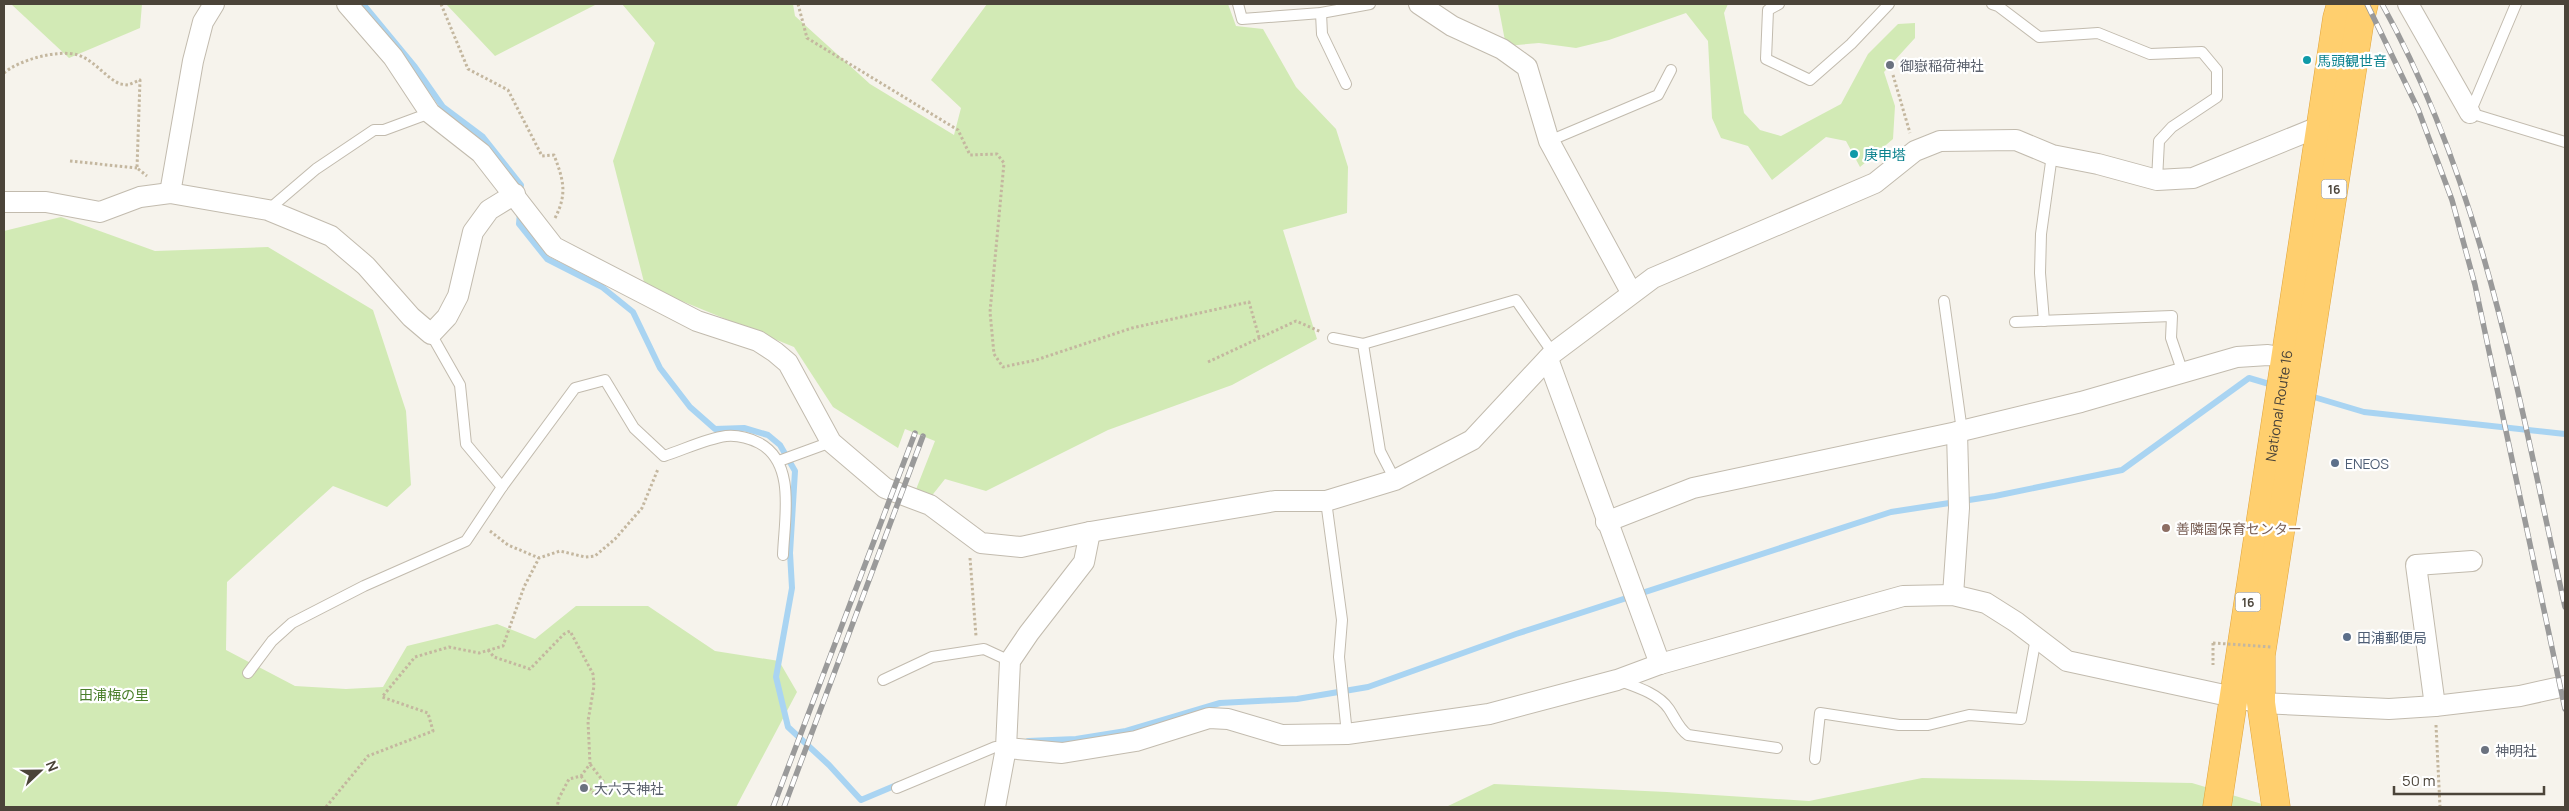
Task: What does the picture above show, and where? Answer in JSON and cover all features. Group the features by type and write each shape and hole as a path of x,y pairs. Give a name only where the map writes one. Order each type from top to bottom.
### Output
{"highway":[{"name":"National Route 16","path":"2296,365 2321,126 2337,18 2341,4"},
{"name":"National Route 16","path":"2217,807 2234,697 2364,4"},
{"name":"National Route 16","path":"2276,807 2261,703 2261,655 2290,400"}],"street":[{"path":"170,192 195,53 203,22 214,4"},
{"path":"347,4 393,57 430,113 481,153 554,246 697,321 758,341 788,363 831,442 885,488 930,505 980,543 1021,548 1090,532 1275,502 1326,501 1395,480 1472,440 1551,356 1631,292 1653,278 1875,183 1915,152 1940,142 2016,140 2052,155 2157,180 2193,178 2321,126"},
{"path":"1419,4 1452,26 1502,50 1527,67 1549,141 1631,292"},
{"path":"2408,4 2470,113"},
{"path":"4,202 46,202 100,212 140,197 170,192 268,210 331,236 366,266 411,317 431,334 447,317 458,296 474,232 489,210 514,194"},
{"path":"1606,522 1693,488 1960,432 2081,402 2237,358 2268,355 2296,365"},
{"path":"1551,356 1606,522 1660,664"},
{"path":"1953,595 1959,508 1960,432"},
{"path":"995,807 1006,748 1010,661 1029,632 1084,562 1090,532"},
{"path":"2435,706 2416,565 2472,561"},
{"path":"1006,748 1062,753 1136,741 1209,718 1228,719 1282,735 1347,734 1489,714 1617,680 1660,664 1903,596 1953,595 1986,603 2066,661 2261,703 2389,709 2435,706 2520,696 2565,686"}],"lane":[{"path":"1238,4 1242,19 1321,13 1370,4"},
{"path":"1779,4 1768,10 1766,59 1810,80 1851,44 1889,4"},
{"path":"1992,4 1998,6 2039,37 2098,33 2150,54 2202,52 2217,70 2217,97 2172,127 2159,141 2157,180"},
{"path":"2516,4 2470,113 2565,142"},
{"path":"1321,13 1322,34 1346,84"},
{"path":"1549,141 1658,95 1671,70"},
{"path":"268,210 316,169 374,130 384,130 430,113"},
{"path":"2044,321 2040,273 2041,234 2052,155"},
{"path":"1333,338 1363,344 1516,300 1551,356"},
{"path":"1944,301 1960,432"},
{"path":"2015,322 2172,316 2171,338 2183,373"},
{"path":"431,334 460,385 466,444 502,487"},
{"path":"1363,344 1380,451 1395,480"},
{"path":"248,673 272,641 292,624 364,586 466,541 502,487 575,388 605,380 634,428 664,456 726,436 750,438 767,447 779,461 785,490 783,556"},
{"path":"779,461 831,442"},
{"path":"1326,501 1342,620 1339,657 1347,734"},
{"path":"1814,759 1820,713 1899,725 1928,725 1969,715 2021,719 2036,638"},
{"path":"883,680 932,657 977,650 984,649 1010,661"},
{"path":"1617,680 1653,695 1668,707 1683,732 1688,735 1777,748"},
{"path":"897,788 995,747 1006,748"}],"path":[{"path":"441,4 468,69 508,90 542,156 554,155 564,182 561,206 545,236"},
{"path":"798,4 807,38 958,130 970,155 997,154 1004,163 990,312 994,354 1003,367 1036,360 1132,328 1249,302 1259,337"},
{"path":"4,73 11,66 44,55 78,55 120,84 128,85 140,80 136,168"},
{"path":"1893,75 1915,152"},
{"path":"70,162 136,168 170,192"},
{"path":"1208,362 1296,320 1333,338"},
{"path":"480,522 508,545 539,558 560,551 585,557 595,556 615,539 642,508 664,456"},
{"path":"968,532 977,650"},
{"path":"326,807 368,756 433,731 428,713 382,697 415,657 449,647 479,653 503,646 524,587 539,558"},
{"path":"488,650 494,657 530,669 564,634 570,632 593,674 594,686 588,721 590,764 603,781 593,793 581,776"},
{"path":"2213,673 2212,643 2272,647"},
{"path":"2435,706 2440,807"},
{"path":"557,807 559,798 569,779 581,776 590,764"}],"green space":[{"path":"11,4 142,4 140,28 69,58"},
{"path":"446,4 597,4 495,56"},
{"path":"622,4 793,4 795,16 870,84 954,135 961,108 931,80 987,4 1228,4 1236,26 1263,29 1296,87 1336,129 1348,167 1347,213 1283,230 1317,339 1232,385 1108,430 986,491 945,479 930,498 915,492 935,441 905,429 898,448 833,407 794,347 645,286 613,161 655,43"},
{"path":"1498,4 1728,4 1724,13 1744,113 1760,130 1781,136 1841,104 1868,54 1898,24 1915,23 1915,38 1884,72 1895,106 1893,139 1860,167 1846,141 1826,137 1772,180 1748,146 1721,138 1712,118 1708,41 1686,13 1609,40 1576,48 1539,43 1506,46"},
{"name":"田浦梅の里","path":"61,217 155,251 268,247 373,310 406,411 411,485 387,507 333,486 227,582 226,650 295,686 346,689 383,687 407,646 497,624 535,639 576,606 648,606 715,651 779,661 797,692 736,807 4,807 4,231"},
{"path":"1922,778 2192,783 2272,807 1446,807 1494,784 1809,801"}],"waterway":[{"path":"363,4 415,67 443,107 483,137 521,185 520,194"},
{"path":"520,212 519,224 547,259 602,287 633,312 660,368 690,407 715,429 744,428 768,435 780,445 795,471 790,553 792,588 776,677 788,727 829,765 861,800 899,784"},
{"path":"1028,741 1076,739 1126,731 1220,703 1297,699 1368,687 1516,634 1891,512 1995,496 2122,470 2249,378 2276,386"},
{"path":"2307,395 2364,412 2565,434"}],"railway":[{"path":"2367,4 2418,109 2452,200 2475,285 2565,709"},
{"path":"2382,4 2418,75 2448,147 2473,222 2495,298 2514,375 2565,607"},
{"path":"773,807 915,433"},
{"path":"784,807 923,436"}],"place":[{"name":"馬頭観世音","path":"2307,60"},
{"name":"御嶽稲荷神社","path":"1890,65"},
{"name":"庚申塔","path":"1854,154"},
{"name":"ENEOS","path":"2335,463"},
{"name":"善隣園保育センター","path":"2166,528"},
{"name":"田浦郵便局","path":"2347,637"},
{"name":"神明社","path":"2485,750"},
{"name":"大六天神社","path":"584,788"}]}
